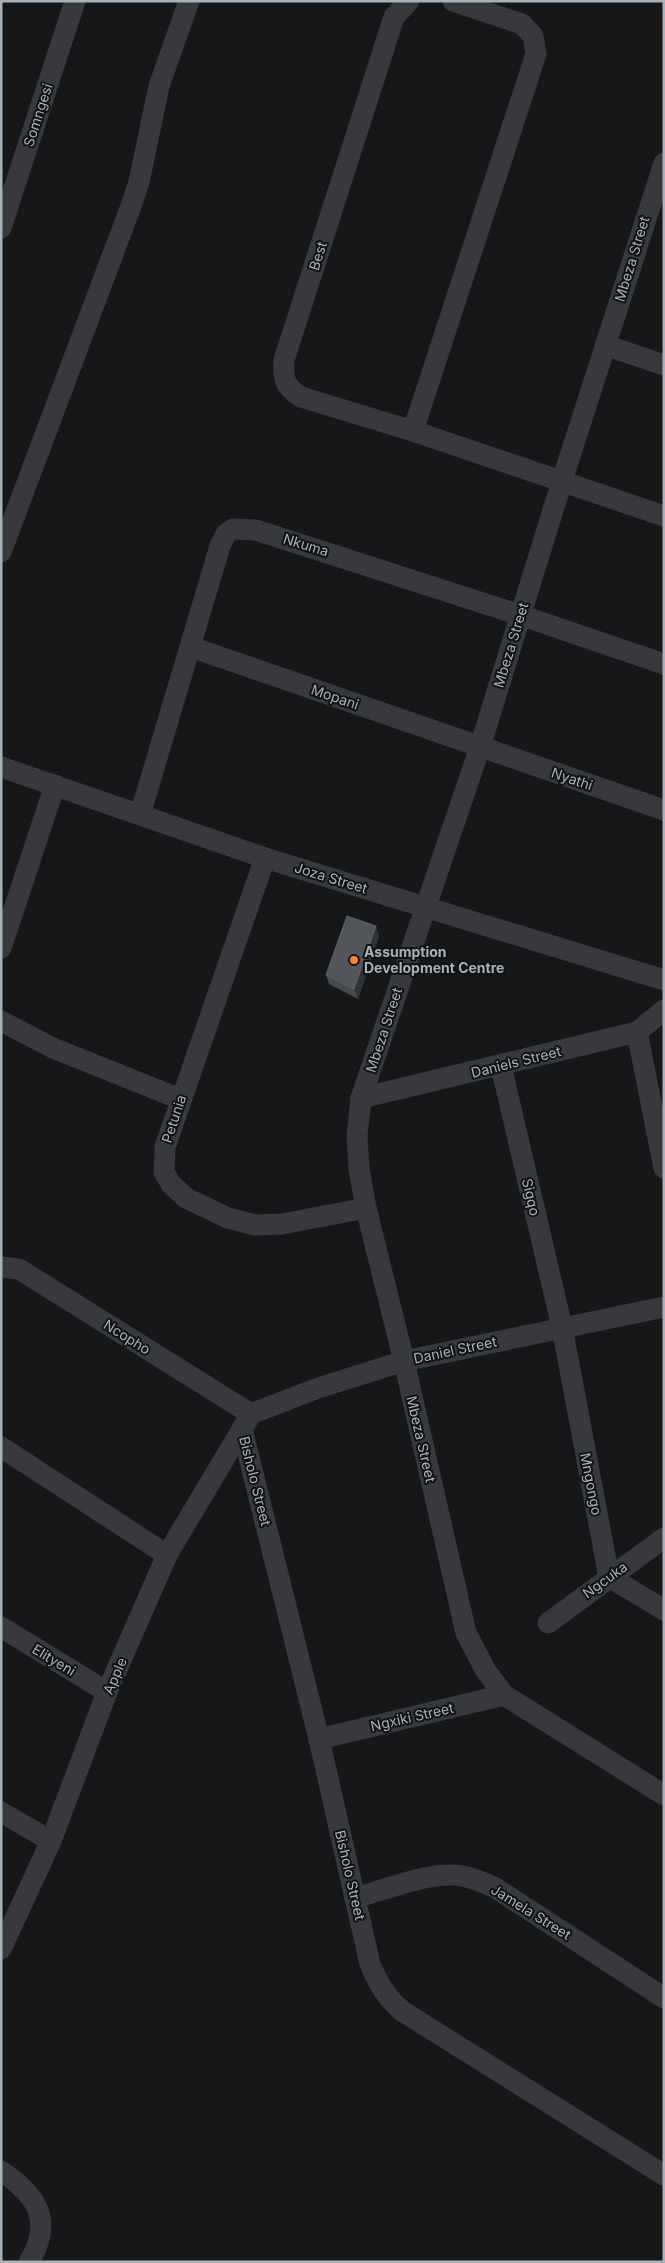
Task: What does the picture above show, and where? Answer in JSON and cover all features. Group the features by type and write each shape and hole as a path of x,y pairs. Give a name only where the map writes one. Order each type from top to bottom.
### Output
{"street":[{"name":"Somngesi","path":"1,228 75,1"},
{"path":"1,552 131,206 139,182 160,86 189,1"},
{"name":"Best","path":"409,1 394,17 284,360 283,375 288,389 301,397 414,431 664,516"},
{"path":"414,431 536,54 533,36 522,24 453,1"},
{"name":"Mbeza Street","path":"664,163 656,212 606,345 520,614 480,747 424,908 362,1098 357,1136 359,1169 366,1208 404,1361 466,1633 486,1671 504,1695 664,1795"},
{"path":"606,345 664,365"},
{"name":"Nkuma","path":"140,815 220,546 226,534 233,529 256,530 520,614 664,664"},
{"name":"Mopani","path":"191,647 480,747"},
{"name":"Nyathi","path":"480,747 664,810"},
{"name":"Joza Street","path":"1,768 265,858 664,980"},
{"path":"1,948 55,785"},
{"name":"Petunia","path":"265,858 164,1147 164,1172 171,1184 186,1198 228,1218 255,1225 282,1224 366,1208"},
{"name":"Daniels Street","path":"362,1098 637,1032 664,1010"},
{"path":"1,1021 53,1048 180,1099"},
{"path":"637,1032 664,1168"},
{"name":"Sigqo","path":"500,1066 562,1327"},
{"name":"Ncopho","path":"1,1267 18,1270 246,1421"},
{"name":"Daniel Street","path":"246,1421 318,1388 404,1361 664,1307"},
{"name":"Mngongo","path":"562,1327 609,1577"},
{"name":"Apple","path":"1,1949 51,1841 107,1692 167,1555 246,1421"},
{"name":"Bisholo Street","path":"246,1421 370,1964 388,2000 402,2011 664,2175"},
{"path":"1,1447 167,1555"},
{"name":"Ngcuka","path":"548,1623 664,1538"},
{"path":"609,1577 664,1610"},
{"name":"Elityeni","path":"1,1627 107,1692"},
{"name":"Ngxiki Street","path":"319,1739 504,1695"},
{"path":"1,1812 51,1841"},
{"name":"Jamela Street","path":"355,1898 417,1880 452,1875 466,1876 494,1886 664,1998"},
{"path":"1,2172 21,2185 40,2212 41,2224 37,2258"}],"building":[{"name":"Assumption Development Centre","path":"347,916 376,926 354,989 326,975"}],"place":[{"name":"Assumption Development Centre","path":"354,960"}]}
